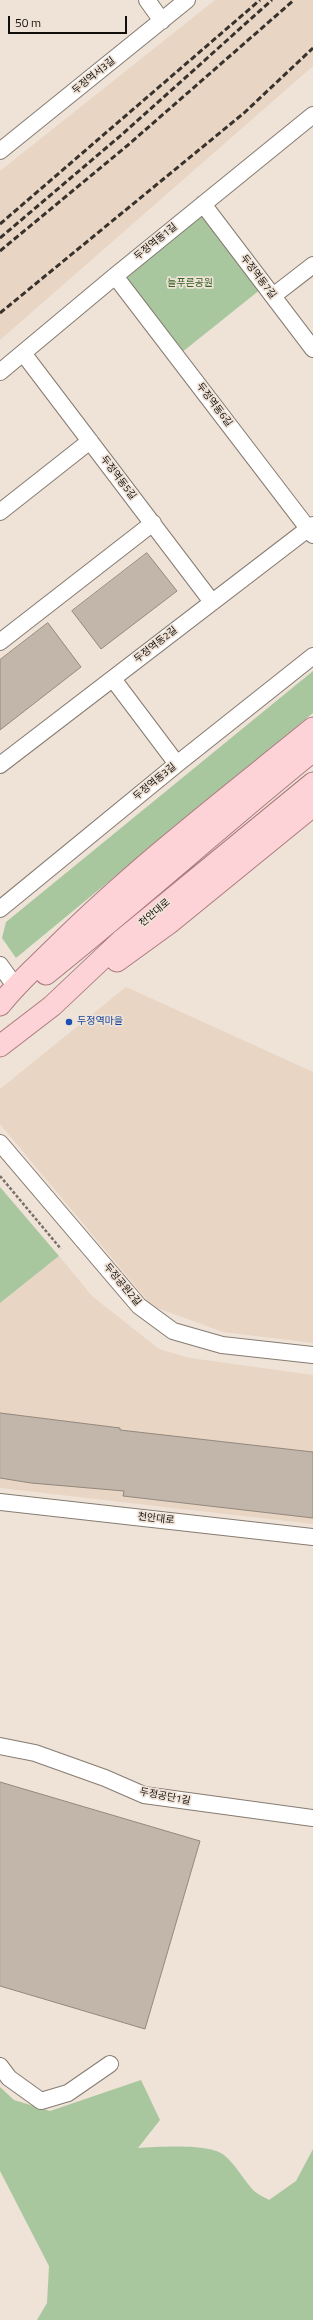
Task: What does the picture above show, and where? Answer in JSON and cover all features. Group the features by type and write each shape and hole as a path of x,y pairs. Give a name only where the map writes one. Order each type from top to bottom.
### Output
{"main road":[{"path":"0,1004 15,986 90,914 162,852 313,728"},
{"path":"0,1010 119,915 223,824 313,751"},
{"name":"천안대로","path":"0,1046 52,1006 123,939 313,783"},
{"path":"52,1006 168,924 313,806"}],"street":[{"path":"147,0 162,21"},
{"name":"두정역서3길","path":"0,151 187,0"},
{"name":"두정역동1길","path":"0,372 115,276 313,115"},
{"name":"두정역동7길","path":"203,204 313,349"},
{"path":"273,296 313,266"},
{"name":"두정역동6길","path":"115,276 311,529"},
{"name":"두정역동5길","path":"23,353 212,602"},
{"path":"0,512 90,441"},
{"path":"0,642 153,523"},
{"name":"두정역동2길","path":"1,763 212,602 311,529"},
{"name":"두정역동3길","path":"0,909 177,764 313,656"},
{"path":"113,679 177,764"},
{"path":"0,965 15,986"},
{"name":"두정공원2길","path":"0,1143 139,1306 173,1331 222,1345 313,1354"},
{"name":"천안대로","path":"0,1502 313,1537"},
{"name":"두정공단1길","path":"0,1746 35,1752 105,1778 144,1795 313,1818"},
{"path":"0,2066 9,2078 41,2101 68,2093 110,2064"}],"path":[{"path":"0,1176 61,1249"}],"shaded area":[{"path":"215,0 313,0 313,66 0,340 0,171"},
{"path":"126,987 313,1072 313,1343 223,1332 152,1306 0,1124 0,1089"},
{"path":"59,1256 92,1296 159,1349 190,1358 313,1375 313,1524 0,1488 0,1303"}],"green space":[{"name":"늘푸른공원","path":"203,212 261,289 181,353 123,277"},
{"path":"313,671 313,713 16,958 2,938 6,922"},
{"path":"0,1187 59,1256 0,1303"},
{"path":"141,2080 160,2120 138,2148 195,2147 217,2151 228,2159 253,2190 269,2200 296,2181 313,2149 313,2320 37,2320 47,2303 49,2266 0,2171 0,2087 14,2100 50,2111"}],"building":[{"path":"147,553 177,591 101,649 72,611"},
{"path":"48,623 81,667 0,730 0,660"},
{"path":"0,1413 120,1428 120,1430 313,1452 313,1518 123,1496 124,1491 31,1483 0,1478"},
{"path":"0,1782 200,1841 145,2029 0,1986"}],"railway":[{"path":"0,224 260,0"},
{"path":"0,238 119,137 272,0"},
{"path":"0,251 128,145 294,0"},
{"path":"0,313 244,113 313,48"}],"place":[{"name":"두정역마을","path":"69,1022"}]}
